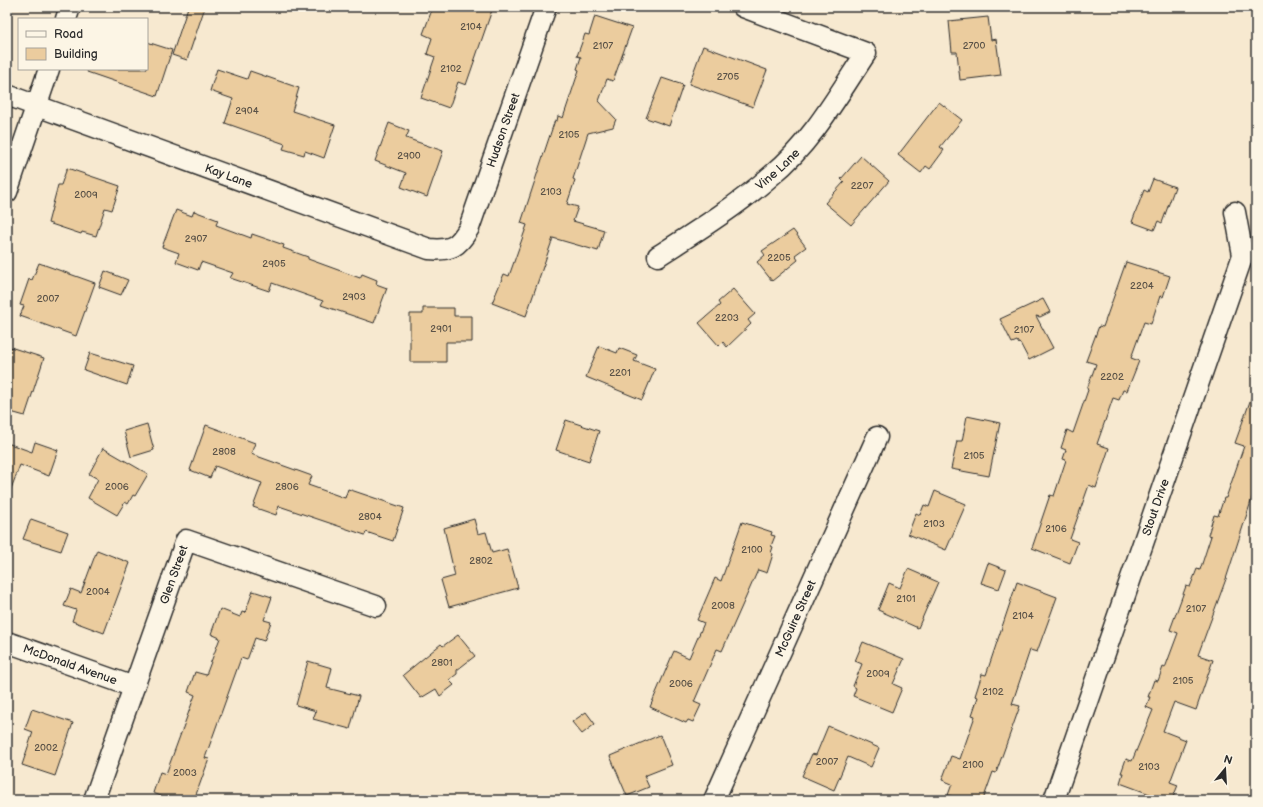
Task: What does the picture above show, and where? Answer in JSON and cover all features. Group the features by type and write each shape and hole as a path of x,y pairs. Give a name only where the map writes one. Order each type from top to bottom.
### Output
{"street":[{"path":"66,18 70,7"},
{"name":"Hudson Street","path":"452,248 462,240 469,228 546,7"},
{"name":"Vine Lane","path":"658,256 717,217 773,175 799,148 824,117 866,53 743,7"},
{"path":"7,192 49,70"},
{"name":"Kay Lane","path":"7,95 429,249 443,250 452,248"},
{"name":"Stout Drive","path":"1054,800 1244,255 1235,212"},
{"name":"McGuire Street","path":"714,800 877,437"},
{"name":"Glen Street","path":"94,800 186,540 376,606"},
{"name":"McDonald Avenue","path":"7,642 134,687"}],"building":[{"path":"188,7 205,7 187,60 172,55"},
{"path":"433,7 483,7 492,10 466,85 458,82 449,108 421,98 435,57 427,54 432,38 423,34"},
{"path":"595,16 632,28 613,81 607,79 599,101 616,119 613,127 588,133 573,179 575,180 567,204 578,207 573,221 604,230 598,251 553,238 526,316 492,303 504,274 509,276 527,225 521,223 545,150 555,120 557,121 558,116 563,118 579,70 577,69 581,57 577,56 585,34 589,35"},
{"path":"988,17 991,40 996,39 1001,75 960,80 957,52 952,52 949,21"},
{"path":"148,42 172,50 157,96 87,72 88,70 148,70"},
{"path":"703,46 767,70 753,107 689,84"},
{"path":"217,69 247,79 250,71 299,88 292,111 335,125 324,158 305,151 304,155 283,149 285,144 225,123 233,99 210,91"},
{"path":"662,78 683,85 669,126 646,118"},
{"path":"939,102 962,120 940,147 944,150 930,169 926,166 921,173 898,155"},
{"path":"389,123 409,131 406,138 443,151 427,197 401,187 406,173 375,161"},
{"path":"861,156 889,181 851,225 825,203 844,182 841,179"},
{"path":"67,168 120,186 112,210 105,208 96,236 82,232 81,234 48,223 58,185 61,185"},
{"path":"1153,179 1175,187 1162,223 1158,221 1154,230 1132,222 1144,190 1148,192"},
{"path":"176,210 192,216 194,211 218,220 216,225 251,238 252,234 284,245 283,248 308,257 308,259 360,278 362,274 377,280 376,284 387,288 374,323 321,305 323,301 272,283 269,291 230,278 233,273 201,262 198,270 176,262 179,253 162,247"},
{"path":"793,230 806,247 795,255 798,260 772,281 757,262 765,255 762,251"},
{"path":"1126,262 1170,276 1163,297 1160,296 1151,324 1144,322 1131,358 1139,361 1127,391 1123,390 1119,400 1113,398 1097,444 1109,448 1096,488 1089,485 1070,539 1078,542 1070,563 1032,548 1050,495 1054,496 1066,460 1063,459 1066,450 1061,448 1067,430 1073,433 1096,364 1086,361 1099,326 1103,327"},
{"path":"39,263 95,283 76,336 20,316 24,306 20,305 29,279 32,280"},
{"path":"105,271 128,280 121,295 99,287"},
{"path":"733,289 755,314 748,320 751,324 727,347 723,342 719,346 699,323 720,305 718,302"},
{"path":"1043,299 1050,312 1040,317 1036,316 1053,348 1029,360 1020,343 1019,344 1017,341 1012,343 1000,319"},
{"path":"423,308 454,308 454,316 472,316 472,342 446,342 446,362 410,362 410,314 423,314"},
{"path":"7,346 44,358 25,416 7,411"},
{"path":"599,346 617,353 619,348 637,355 634,361 655,369 642,400 586,377"},
{"path":"90,353 133,366 127,385 84,370"},
{"path":"1253,393 1256,394 1256,486 1226,579 1198,655 1213,660 1196,710 1174,702 1163,731 1186,740 1170,782 1178,785 1172,800 1166,800 1120,783 1123,773 1121,773 1126,759 1132,761 1153,710 1146,707 1150,697 1148,697 1154,680 1158,681 1163,667 1165,668 1178,633 1170,630 1186,586 1190,587 1197,569 1200,570 1211,536 1208,535 1214,515 1218,516 1224,498 1226,498 1244,446 1235,443"},
{"path":"967,416 1000,423 989,476 951,469 957,441 962,441"},
{"path":"566,420 599,431 589,461 556,450"},
{"path":"147,424 154,450 131,457 124,431"},
{"path":"206,425 255,443 251,454 312,476 308,485 345,498 348,489 404,508 393,541 366,532 365,535 279,506 276,515 253,507 262,483 215,466 210,478 190,470"},
{"path":"35,442 58,450 49,476 20,465 9,494 7,494 7,443 32,452"},
{"path":"103,448 148,474 135,496 133,495 128,504 125,502 117,515 88,498 98,479 89,474"},
{"path":"935,491 966,504 946,550 908,534 916,513 920,515 924,505 929,507"},
{"path":"31,519 68,532 61,551 23,539"},
{"path":"474,519 478,534 486,532 492,553 507,549 518,588 449,607 441,580 455,576 444,528"},
{"path":"742,522 772,532 771,535 775,536 771,546 773,547 771,553 773,554 767,573 758,570 722,651 717,649 694,702 701,705 693,722 688,720 686,723 650,707 674,651 689,658 704,623 697,620 715,578 721,581"},
{"path":"97,550 130,563 104,633 72,621 76,610 64,606 71,589 81,593"},
{"path":"988,563 1006,570 999,589 981,583"},
{"path":"908,569 938,582 918,628 878,610 889,583 900,588"},
{"path":"1017,582 1057,597 1037,652 1030,650 1012,704 1020,706 996,773 993,772 983,800 962,800 948,795 952,784 942,780 951,756 960,759 975,716 972,715 978,697 975,696 982,674 986,675"},
{"path":"253,591 272,597 264,620 271,622 264,641 255,638 247,660 241,658 205,758 209,759 194,800 172,800 153,793 160,772 166,774 195,695 188,692 195,672 206,675 220,638 211,634 220,609 240,617 242,612 245,613"},
{"path":"458,635 475,656 457,670 457,674 449,680 454,685 440,696 436,689 421,698 403,675 441,644 443,646"},
{"path":"863,642 904,659 893,684 902,688 892,712 853,696 856,688 853,686 862,664 855,661"},
{"path":"308,661 332,668 327,688 359,696 350,729 313,719 316,711 296,705"},
{"path":"32,709 73,723 55,776 22,765 33,732 25,729"},
{"path":"586,712 595,724 582,734 572,722"},
{"path":"828,726 879,748 871,767 848,757 834,790 802,776 812,754 816,755"},
{"path":"660,735 672,765 644,776 649,787 627,796 610,756"}]}
